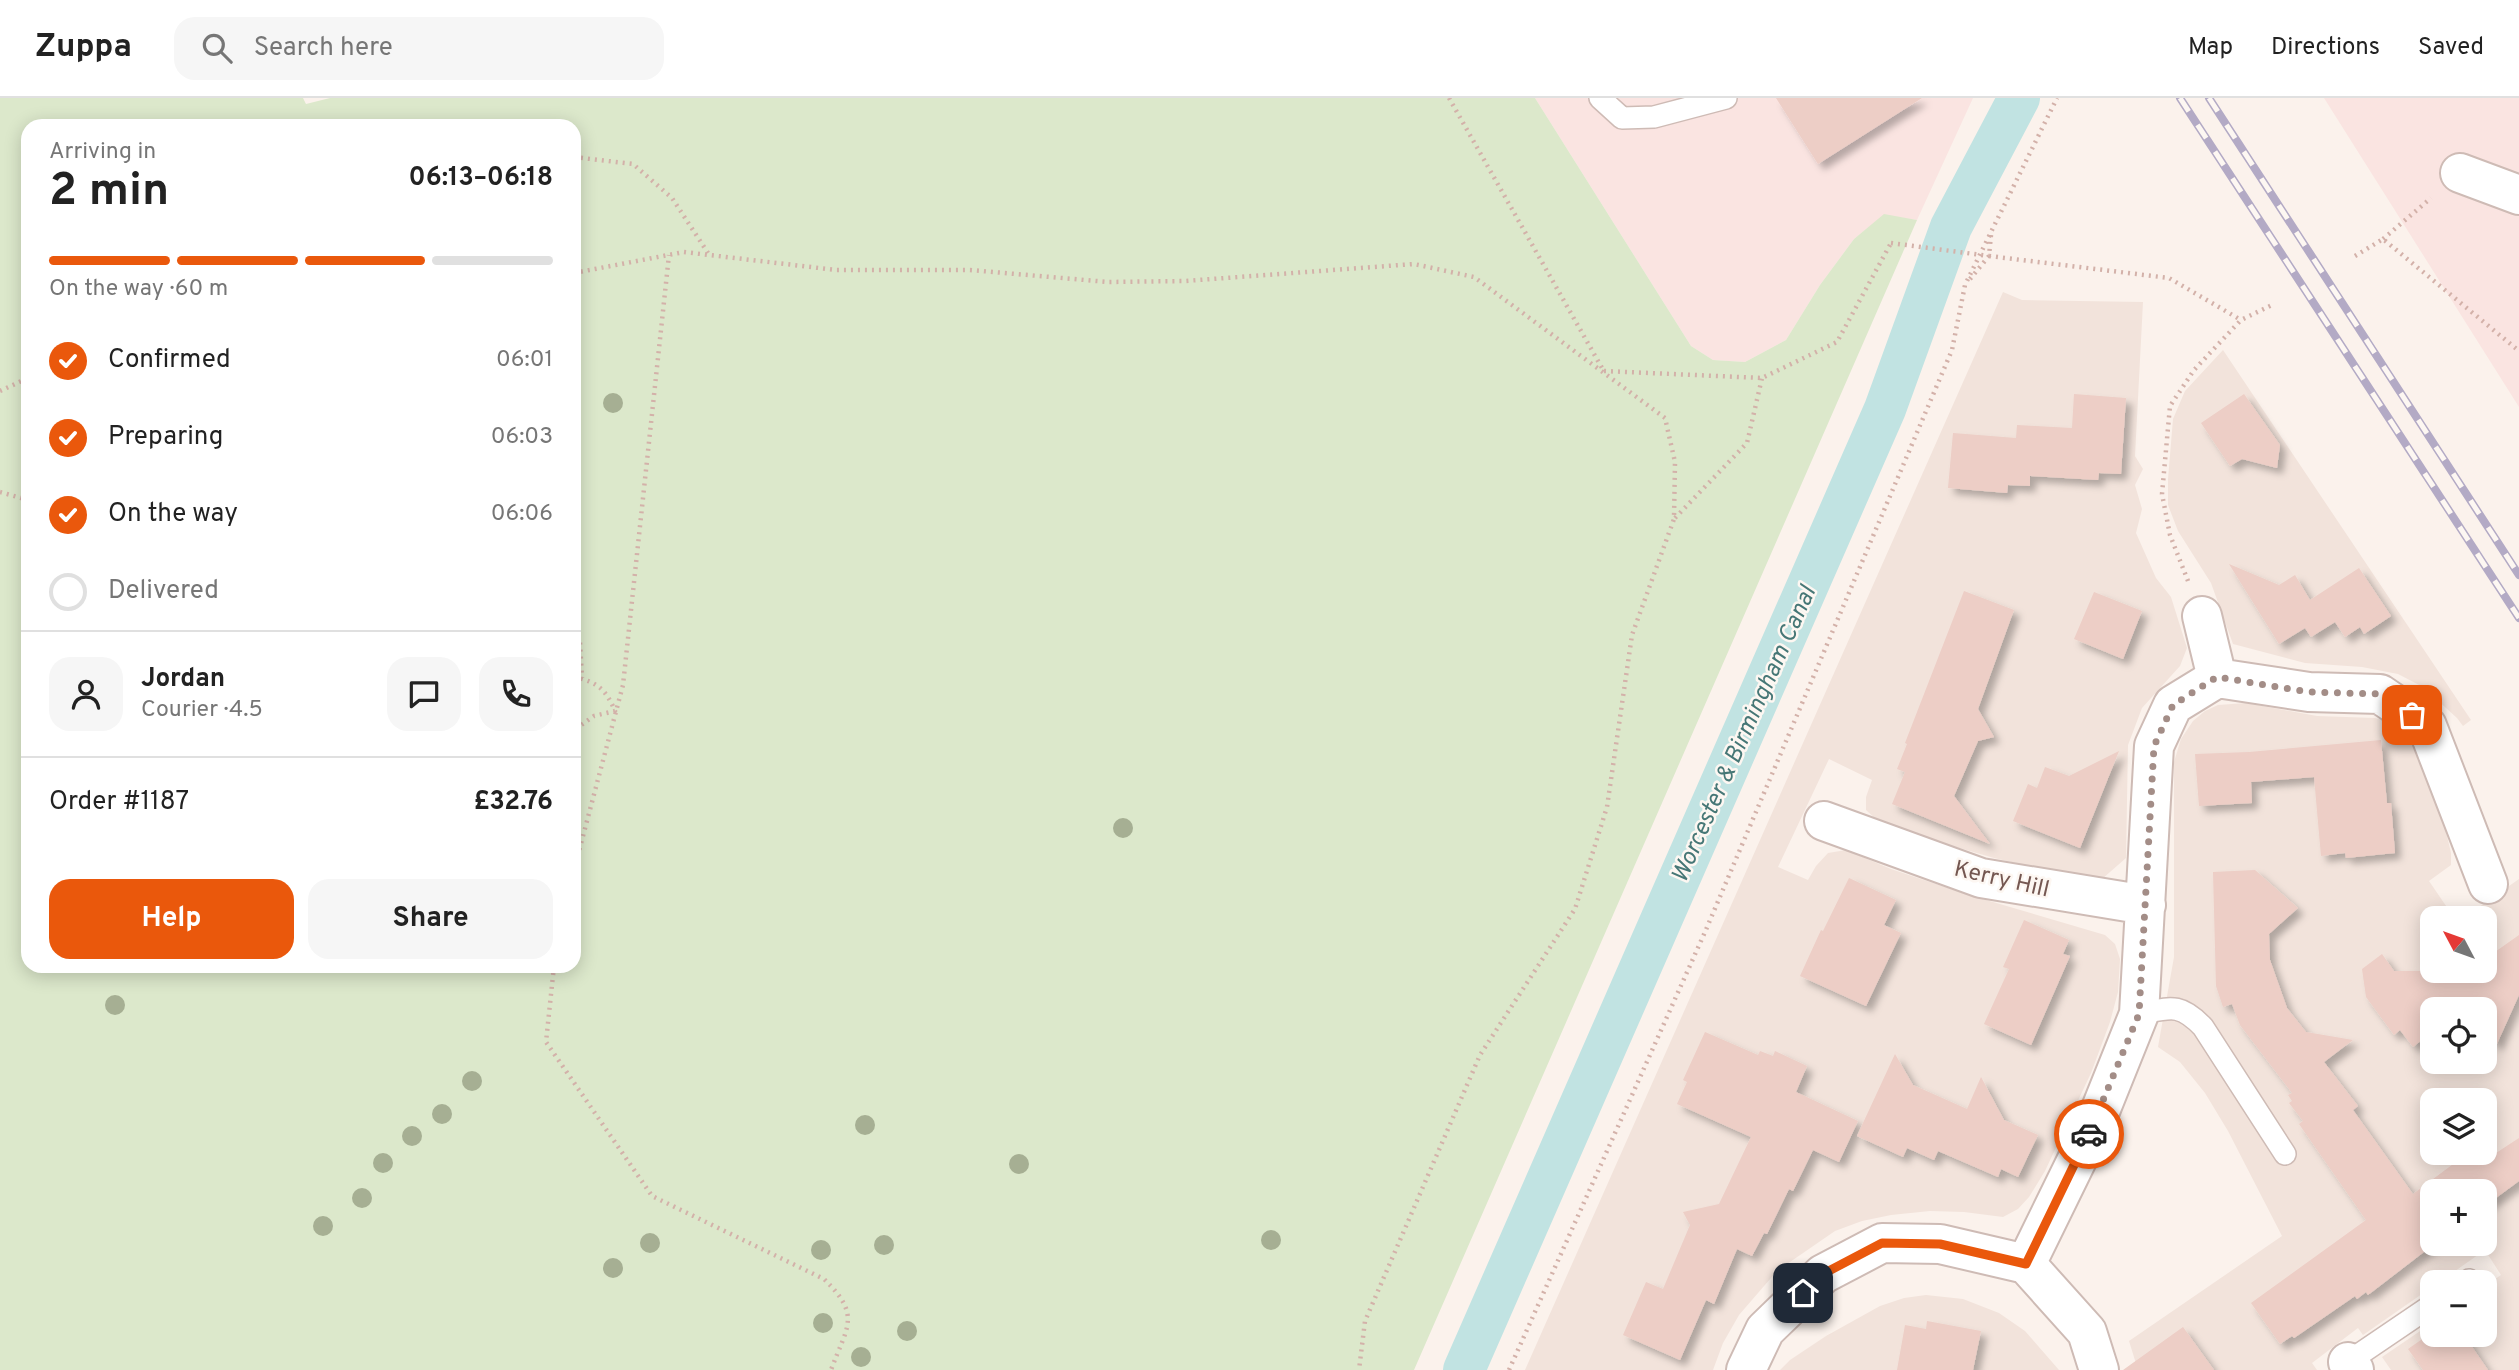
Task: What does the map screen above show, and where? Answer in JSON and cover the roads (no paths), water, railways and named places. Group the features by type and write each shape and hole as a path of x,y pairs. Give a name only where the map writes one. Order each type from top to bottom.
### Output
{"street":[{"path":"2460,173 2519,195"},
{"path":"2202,616 2217,677"},
{"path":"2026,1264 2096,1121 2139,1014 2154,746 2173,705 2217,677 2309,692 2380,694 2427,726 2488,884"},
{"name":"Kerry Hill","path":"1824,821 1981,878 2146,905"},
{"path":"1746,1370 1765,1331 1823,1274 1882,1243 1940,1244 2026,1264 2087,1332 2099,1370"}],"lane":[{"path":"1600,98 1622,118 1654,117 1726,98"},
{"path":"2139,1014 2176,1007 2190,1014 2203,1027 2285,1154"},
{"path":"2351,1366 2420,1314"}],"waterway":[{"name":"Worcester & Birmingham Canal","path":"1464,1370 1885,409 1951,227 2019,98"}],"railway":[{"path":"2180,98 2519,618"},
{"path":"2209,98 2519,575"}]}
